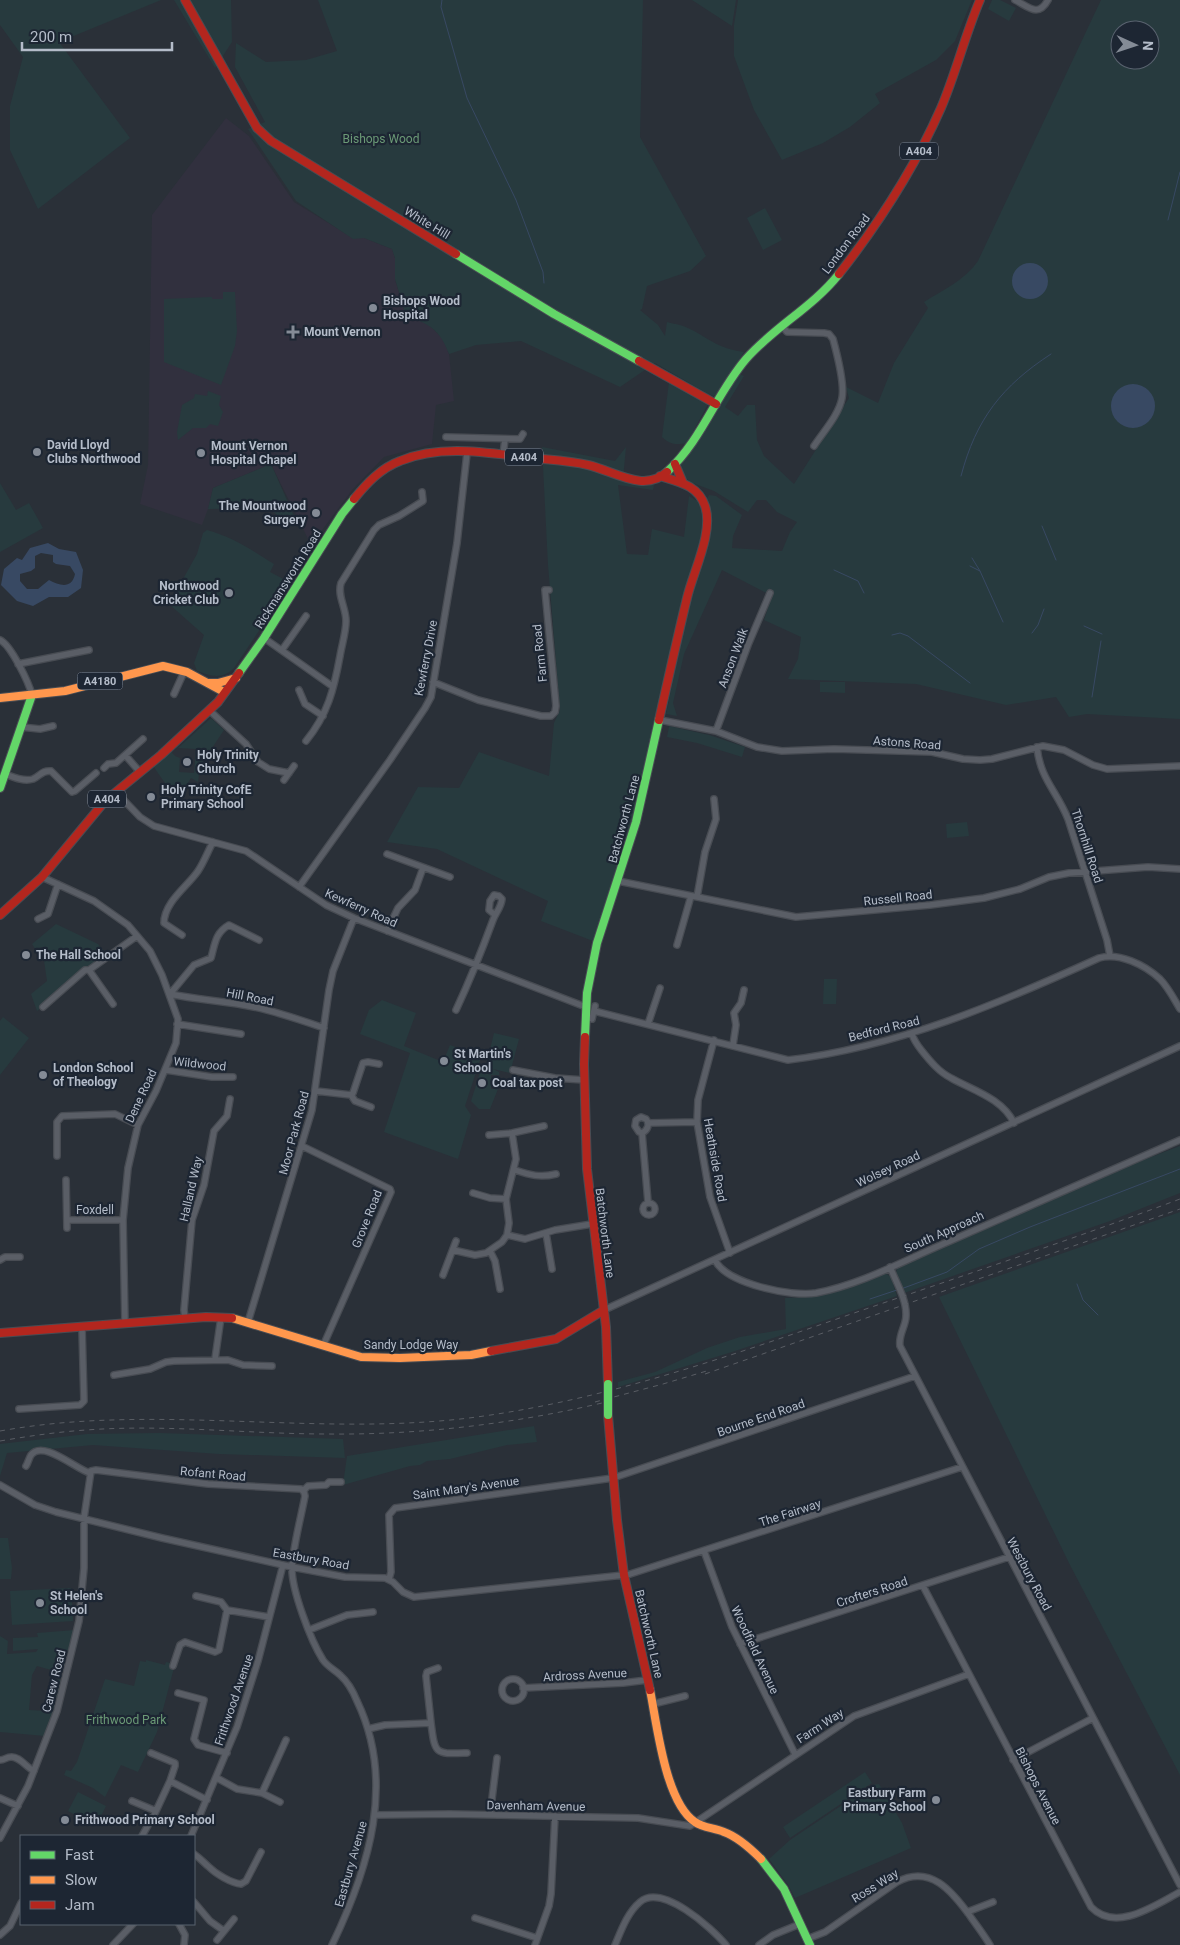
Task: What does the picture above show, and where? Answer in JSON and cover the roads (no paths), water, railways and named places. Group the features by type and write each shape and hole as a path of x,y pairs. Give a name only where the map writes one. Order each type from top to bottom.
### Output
{"street":[{"name":"White Hill","path":"185,0 248,114 257,128 271,141 554,314 716,404"},
{"name":"London Road","path":"675,464 689,448 744,362 782,327 807,308 828,287 891,203 940,109 980,0"},
{"path":"1015,0 1031,9 1038,10 1043,8 1048,0"},
{"path":"782,327 787,332 824,333 832,336 833,339 842,387 842,399 814,446"},
{"path":"446,437 520,439 523,434"},
{"path":"503,455 505,438"},
{"name":"Rickmansworth Road","path":"0,915 42,877 105,801 210,711 264,638 342,514 373,478 399,460 428,453 503,455 576,462 644,482 651,481 660,476 675,464"},
{"name":"Kewferry Drive","path":"298,887 415,725 430,697 457,543 466,453"},
{"name":"Batchworth Lane","path":"675,464 683,483"},
{"name":"Batchworth Lane","path":"660,476 693,488 701,497 706,506 705,537 687,596 636,822 592,962 586,1007 584,1080 587,1169 592,1224 606,1328 608,1415 624,1576 653,1704 661,1749 673,1787 684,1811 696,1823"},
{"path":"306,741 323,716 332,695 332,686 337,673 346,625 339,591 341,583 373,539 379,525 417,506 422,501 422,492"},
{"name":"Farm Road","path":"433,682 478,700 541,716 551,716 555,712 556,706 546,611 545,590 550,590"},
{"name":"Anson Walk","path":"716,731 770,592"},
{"path":"282,650 306,616"},
{"path":"264,638 332,686"},
{"path":"0,640 6,645 18,664 32,695 2,782 32,779 41,772 51,771 72,792 75,792 96,773"},
{"path":"18,664 88,650"},
{"name":"A4180","path":"0,698 65,691 157,666 170,666 208,682 224,692"},
{"path":"174,694 184,672"},
{"path":"208,682 218,683 236,678"},
{"path":"299,690 305,704 323,716"},
{"path":"210,711 246,744 258,762 269,768 289,773"},
{"name":"Astons Road","path":"660,720 716,731 757,747 782,751 834,749 924,752 980,760 1036,747 1056,748 1093,765 1107,769 1180,766"},
{"path":"21,727 40,729 53,726"},
{"path":"104,768 108,764 116,763 143,739"},
{"name":"Thornhill Road","path":"1036,747 1040,768 1045,779 1063,806 1107,940 1110,956"},
{"path":"125,755 140,772"},
{"path":"284,780 294,766"},
{"name":"Kewferry Road","path":"116,792 140,817 154,826 237,848 251,854 326,905 354,918 586,1007"},
{"path":"678,945 716,819 714,798"},
{"path":"182,935 164,923 167,909 198,871 213,842"},
{"path":"387,854 450,877"},
{"name":"Russell Road","path":"618,881 800,917 984,898 1020,889 1049,877 1085,872 1148,867 1180,869"},
{"path":"387,931 398,908 415,890 422,868"},
{"name":"Dene Road","path":"42,877 94,901 128,925 150,952 170,994 178,1024 176,1043 166,1070 138,1125 128,1168 123,1220 125,1324"},
{"path":"38,919 48,914 58,884"},
{"path":"456,1010 495,915"},
{"name":"Moor Park Road","path":"248,1322 312,1110 329,990 333,972 354,918"},
{"path":"170,994 194,965 211,958 218,933 229,925 258,940"},
{"path":"43,1007 85,970 89,970 137,936"},
{"path":"1110,956 1133,962 1152,973 1168,989 1180,1009"},
{"name":"Bedford Road","path":"592,1019 594,1008 788,1060 818,1056 912,1034 1004,1000 1099,958 1110,956"},
{"path":"89,970 112,1004"},
{"path":"648,1024 660,988"},
{"path":"733,1045 736,1025 734,1013 741,1003 744,990"},
{"name":"Hill Road","path":"170,994 195,1000 228,1002 255,1007 324,1028"},
{"path":"178,1024 241,1034"},
{"path":"912,1034 924,1053 941,1072 980,1091 1000,1107 1014,1123"},
{"name":"Heathside Road","path":"714,1040 698,1100 698,1122 710,1196 730,1253"},
{"name":"Wolsey Road","path":"604,1310 1180,1046"},
{"path":"351,1095 364,1063 379,1064"},
{"name":"Wildwood","path":"166,1070 212,1077 233,1077"},
{"path":"513,1070 554,1078 584,1080"},
{"path":"316,1091 351,1095 355,1100 371,1106"},
{"name":"Halland Way","path":"185,1318 184,1310 192,1220 204,1185 214,1131 227,1116 230,1100"},
{"path":"57,1156 57,1122 62,1116 115,1114 138,1125"},
{"path":"643,1117 648,1123 647,1129 642,1133 635,1126 636,1120 643,1117"},
{"path":"648,1123 698,1122"},
{"path":"489,1135 512,1133 544,1126"},
{"path":"453,1250 475,1255 490,1251 502,1242 507,1235 509,1223 506,1198 515,1170 516,1160 512,1133"},
{"path":"642,1133 648,1202"},
{"name":"South Approach","path":"715,1260 718,1266 744,1281 769,1290 789,1294 814,1293 832,1289 890,1267 1180,1140"},
{"name":"Grove Road","path":"302,1146 388,1188 390,1192 323,1346"},
{"path":"515,1170 543,1177 556,1174"},
{"name":"Foxdell","path":"66,1180 68,1228"},
{"path":"473,1193 490,1198 506,1198"},
{"name":"Foxdell","path":"67,1220 123,1220"},
{"path":"507,1235 525,1239 555,1230 592,1224"},
{"path":"546,1234 552,1269"},
{"path":"443,1275 456,1241"},
{"path":"490,1251 496,1261 500,1289"},
{"path":"0,1260 5,1257 20,1257"},
{"name":"Westbury Road","path":"890,1267 906,1309 899,1343 1180,1884"},
{"name":"Sandy Lodge Way","path":"125,1324 185,1318 236,1318 295,1338 370,1358 471,1355 556,1339 604,1310"},
{"path":"215,1359 221,1317"},
{"path":"0,1333 125,1324"},
{"path":"19,1409 80,1405 84,1401 82,1328"},
{"path":"114,1375 150,1369 166,1362 215,1359 251,1366 272,1366"},
{"name":"Bourne End Road","path":"613,1478 915,1376"},
{"path":"26,1466 31,1454 45,1451 53,1452 81,1470 90,1473 84,1518"},
{"name":"The Fairway","path":"624,1576 962,1467"},
{"name":"Rofant Road","path":"90,1473 94,1469 208,1484 303,1490"},
{"name":"Saint Mary's Avenue","path":"388,1579 391,1572 388,1515 395,1508 613,1478"},
{"path":"292,1567 305,1496 303,1490 308,1486 326,1486 329,1482 341,1482"},
{"name":"Eastbury Road","path":"0,1485 35,1505 162,1538 345,1577 388,1579"},
{"name":"Carew Road","path":"0,1838 18,1806 34,1771 57,1711 79,1621 84,1568 84,1518"},
{"name":"Woodfield Avenue","path":"704,1551 725,1610 740,1644 795,1754"},
{"name":"Crofters Road","path":"740,1644 1010,1558"},
{"name":"Frithwood Avenue","path":"191,1835 227,1754 258,1662 284,1565"},
{"name":"Eastbury Avenue","path":"292,1567 298,1597 309,1630 324,1662 341,1676 349,1686 372,1738 377,1779 375,1815 365,1859 348,1912 332,1945"},
{"path":"388,1579 408,1595 419,1598 624,1576"},
{"name":"Bishops Avenue","path":"923,1586 1088,1903 1097,1913 1115,1918 1132,1916 1180,1892"},
{"path":"196,1596 221,1602 228,1610 269,1617"},
{"path":"173,1666 180,1645 185,1642 215,1652 219,1650 228,1610"},
{"path":"309,1630 347,1615 373,1612"},
{"path":"438,1668 427,1672 426,1676 434,1746 436,1750 443,1754 467,1753"},
{"name":"Farm Way","path":"696,1823 703,1815 854,1716 969,1674"},
{"name":"Ardross Avenue","path":"523,1688 605,1685 647,1680"},
{"path":"178,1693 204,1700 194,1739 198,1745 227,1754"},
{"path":"653,1704 685,1696"},
{"path":"1013,1760 1093,1718"},
{"path":"368,1729 385,1725 431,1723"},
{"path":"262,1793 286,1740"},
{"path":"143,1835 156,1811 176,1766 175,1763 151,1753"},
{"path":"0,1760 13,1756 20,1759 26,1768 34,1771"},
{"path":"490,1815 497,1758"},
{"path":"217,1778 237,1789 262,1793 280,1802"},
{"path":"170,1781 207,1800"},
{"path":"0,1798 18,1806"},
{"path":"132,1801 156,1811"},
{"name":"Davenham Avenue","path":"375,1815 554,1816 647,1819 690,1826 696,1823"},
{"path":"535,1945 549,1906 551,1894 554,1816"},
{"path":"696,1823 729,1834 743,1843 762,1860 784,1889 808,1942"},
{"path":"195,1855 210,1868 235,1883 241,1884 246,1881 261,1852"},
{"name":"Ross Way","path":"808,1942 897,1882 917,1876 925,1877 945,1886 967,1912 990,1945"},
{"path":"615,1945 628,1917 636,1906 644,1900 652,1899 671,1901 712,1929 726,1945"},
{"path":"967,1912 993,1902"},
{"path":"195,1903 210,1921 224,1932"},
{"path":"0,1935 10,1926 20,1905"},
{"path":"475,1918 538,1938"},
{"path":"217,1940 234,1919"},
{"path":"759,1945 773,1935 800,1924"},
{"path":"113,1945 132,1925"},
{"path":"180,1925 185,1935 184,1945"}],"water":[{"path":"1030,263 1042,269 1048,281 1042,293 1030,299 1018,293 1012,281 1018,269"},
{"path":"1133,384 1145,388 1151,394 1155,406 1151,418 1145,424 1133,428 1121,424 1115,418 1111,406 1115,394 1121,388"},
{"path":"48,543 59,549 76,552 83,570 81,588 68,597 49,597 33,606 17,601 1,585 4,569 17,558 22,560 30,548","holes":["41,553 53,555 53,562 56,564 70,566 75,574 71,582 61,585 49,580 38,589 27,589 20,581 20,574 35,568 35,556"]}],"waterway":[{"path":"442,0 441,7 467,98 516,200 543,272 544,283"},
{"path":"1168,220 1180,172"},
{"path":"961,476 974,437 993,406 1018,379 1051,354"},
{"path":"1042,526 1056,560"},
{"path":"972,558 980,571"},
{"path":"970,566 980,571 1003,622"},
{"path":"834,570 858,581 864,593"},
{"path":"1032,633 1038,625 1044,609"},
{"path":"1084,626 1102,634"},
{"path":"892,635 900,633 908,636 970,683"},
{"path":"1092,697 1101,641"},
{"path":"901,1289 947,1272 979,1249 1030,1227 1180,1169"},
{"path":"1077,1284 1083,1300 1098,1315"},
{"path":"870,1299 897,1290"}],"railway":[{"path":"0,1431 58,1423 117,1420 352,1424 410,1423 469,1418 519,1410 617,1389 762,1345 1019,1257 1180,1199"},
{"path":"705,1374 1180,1209"},
{"path":"595,1402 710,1370"},
{"path":"0,1441 64,1432 116,1428 298,1434 397,1433 466,1427 534,1417 602,1403"}],"place":[{"name":"Bishops Wood Hospital","path":"373,308"},
{"name":"Mount Vernon","path":"293,332"},
{"name":"David Lloyd Clubs Northwood","path":"37,452"},
{"name":"Mount Vernon Hospital Chapel","path":"201,453"},
{"name":"The Mountwood Surgery","path":"316,513"},
{"name":"Northwood Cricket Club","path":"229,593"},
{"name":"Holy Trinity Church","path":"187,762"},
{"name":"Holy Trinity CofE Primary School","path":"151,797"},
{"name":"The Hall School","path":"26,955"},
{"name":"St Martin's School","path":"444,1061"},
{"name":"London School of Theology","path":"43,1075"},
{"name":"Coal tax post","path":"482,1083"},
{"name":"St Helen's School","path":"40,1603"},
{"name":"Eastbury Farm Primary School","path":"936,1800"},
{"name":"Frithwood Primary School","path":"65,1820"}],"park label":[{"name":"Bishops Wood","path":"381,139"},
{"name":"Frithwood Park","path":"126,1720"}]}
